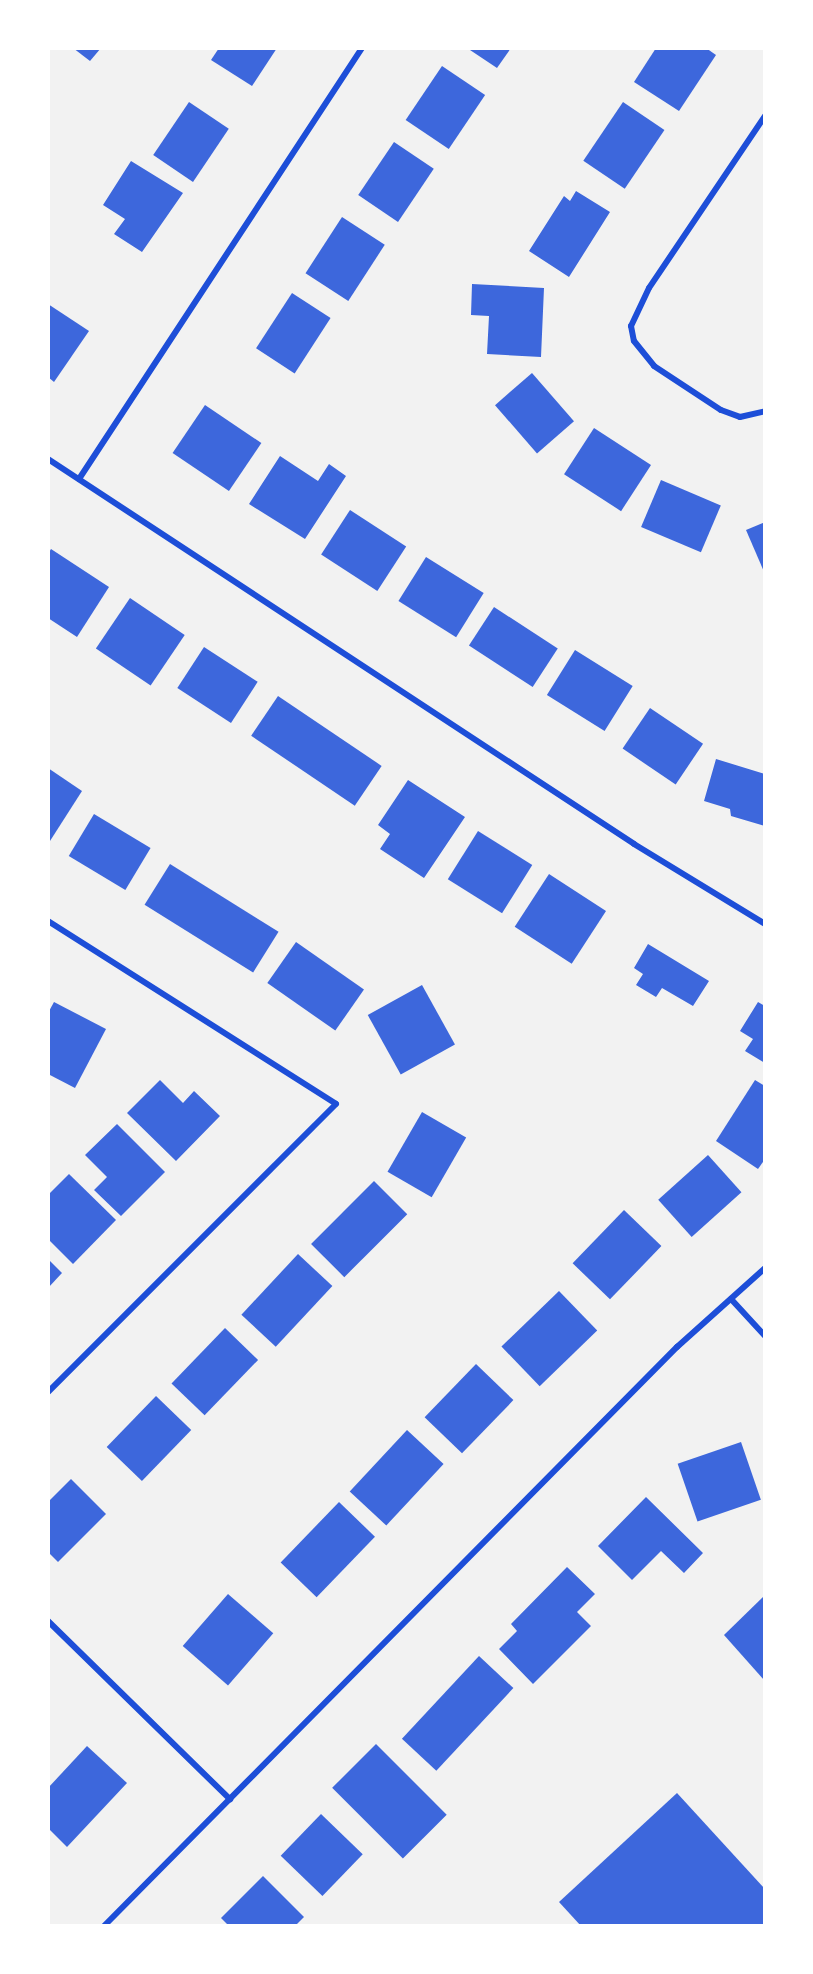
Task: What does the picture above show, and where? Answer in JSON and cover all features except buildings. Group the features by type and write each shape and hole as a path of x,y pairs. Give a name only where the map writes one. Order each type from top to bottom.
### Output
{"street":[{"path":"79,479 362,48"},
{"path":"765,116 649,288 631,326 634,341 654,366 721,410 740,417 765,411"},
{"path":"48,459 644,850 765,924"},
{"path":"48,921 336,1104 48,1392"},
{"path":"104,1926 677,1347 765,1268"},
{"path":"731,1299 765,1336"},
{"path":"48,1621 230,1799"}]}
